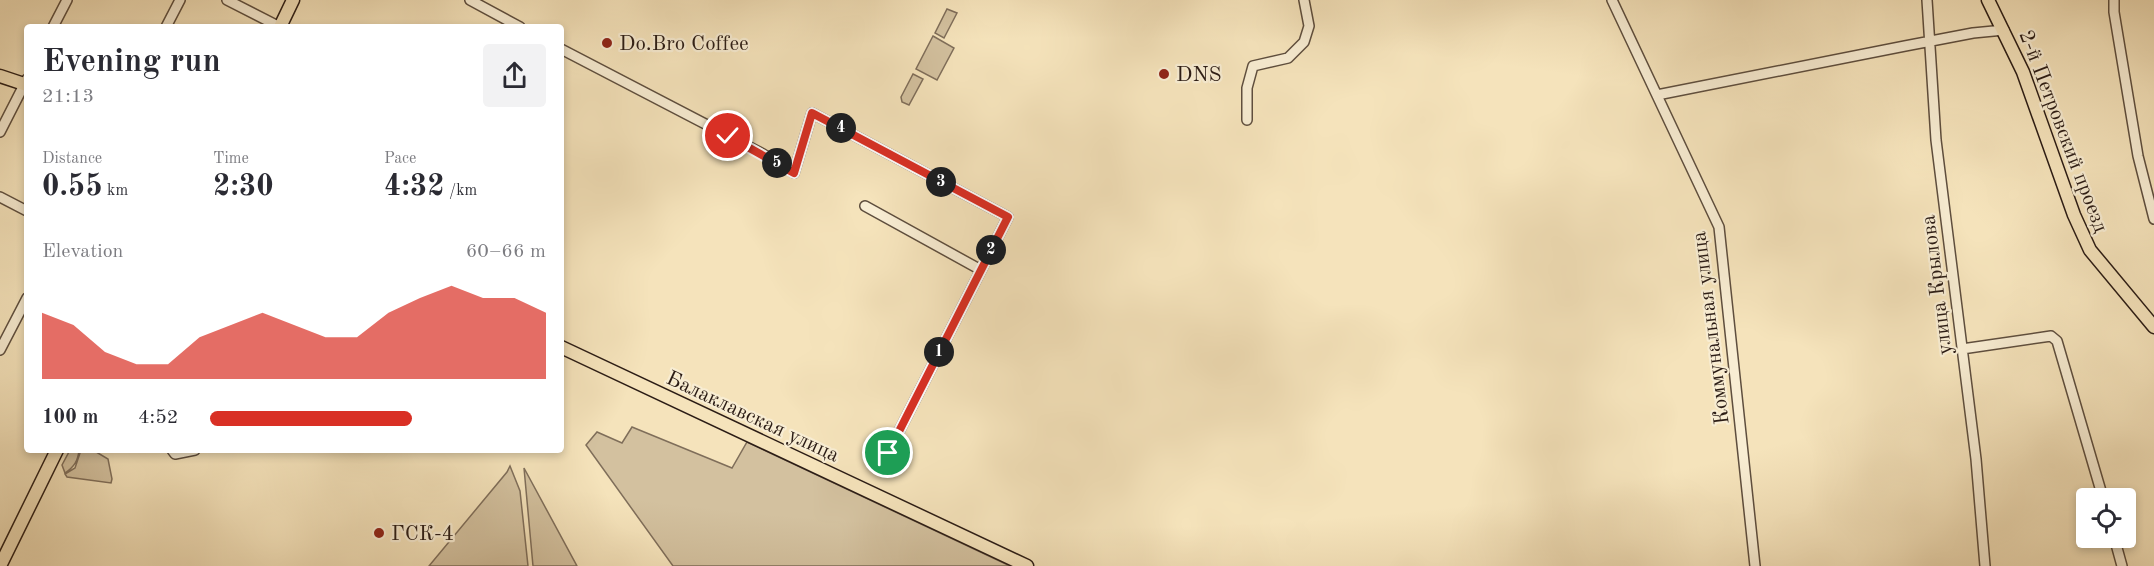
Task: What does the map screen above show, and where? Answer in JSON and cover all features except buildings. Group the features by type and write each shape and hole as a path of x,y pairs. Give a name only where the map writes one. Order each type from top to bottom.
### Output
{"main road":[{"path":"281,24 293,0"},
{"name":"2-й Петровский проезд","path":"1988,0 2023,72 2074,215 2090,250 2154,327"},
{"path":"0,76 24,82"},
{"name":"Балаклавская улица","path":"564,348 1026,566"},
{"path":"0,566 56,453"}],"street":[{"path":"55,24 67,0"},
{"path":"168,24 180,0"},
{"path":"226,0 274,24"},
{"path":"470,0 514,24"},
{"path":"1247,120 1247,88 1253,66 1288,58 1304,42 1308,26 1304,0"},
{"name":"Коммунальная улица","path":"1612,0 1719,227 1755,566"},
{"name":"улица Крылова","path":"1927,0 1936,140 1976,459 1985,566"},
{"path":"2114,0 2114,12 2138,156 2154,219"},
{"path":"1657,95 1973,33 2004,30"},
{"path":"564,51 763,154 794,173 812,113 1008,217 888,453"},
{"path":"0,132 24,87"},
{"path":"0,197 24,209"},
{"path":"865,206 981,270"},
{"path":"0,350 24,304"},
{"path":"1962,349 2051,336 2057,341 2100,488"},
{"path":"2117,548 2122,566"}],"shaded area":[{"path":"947,9 957,13 944,38 935,33"},
{"path":"933,36 954,48 937,80 916,69"},
{"path":"913,74 923,79 909,105 902,102 901,97"},
{"path":"632,427 732,468 747,442 1010,566 673,566 586,445 597,432 622,443"},
{"path":"68,453 78,453 75,463 65,473 62,465"},
{"path":"80,453 98,453 108,459 111,483 67,477 65,474 75,468"},
{"path":"510,466 520,491 528,566 429,566 507,472"},
{"path":"524,468 577,566 533,566"}],"place":[{"name":"Do.Bro Coffee","path":"607,43"},
{"name":"DNS","path":"1164,74"},
{"name":"ГСК-4","path":"379,533"}],"route":[{"path":"728,136 794,173 812,113 1008,217 888,453"}]}
